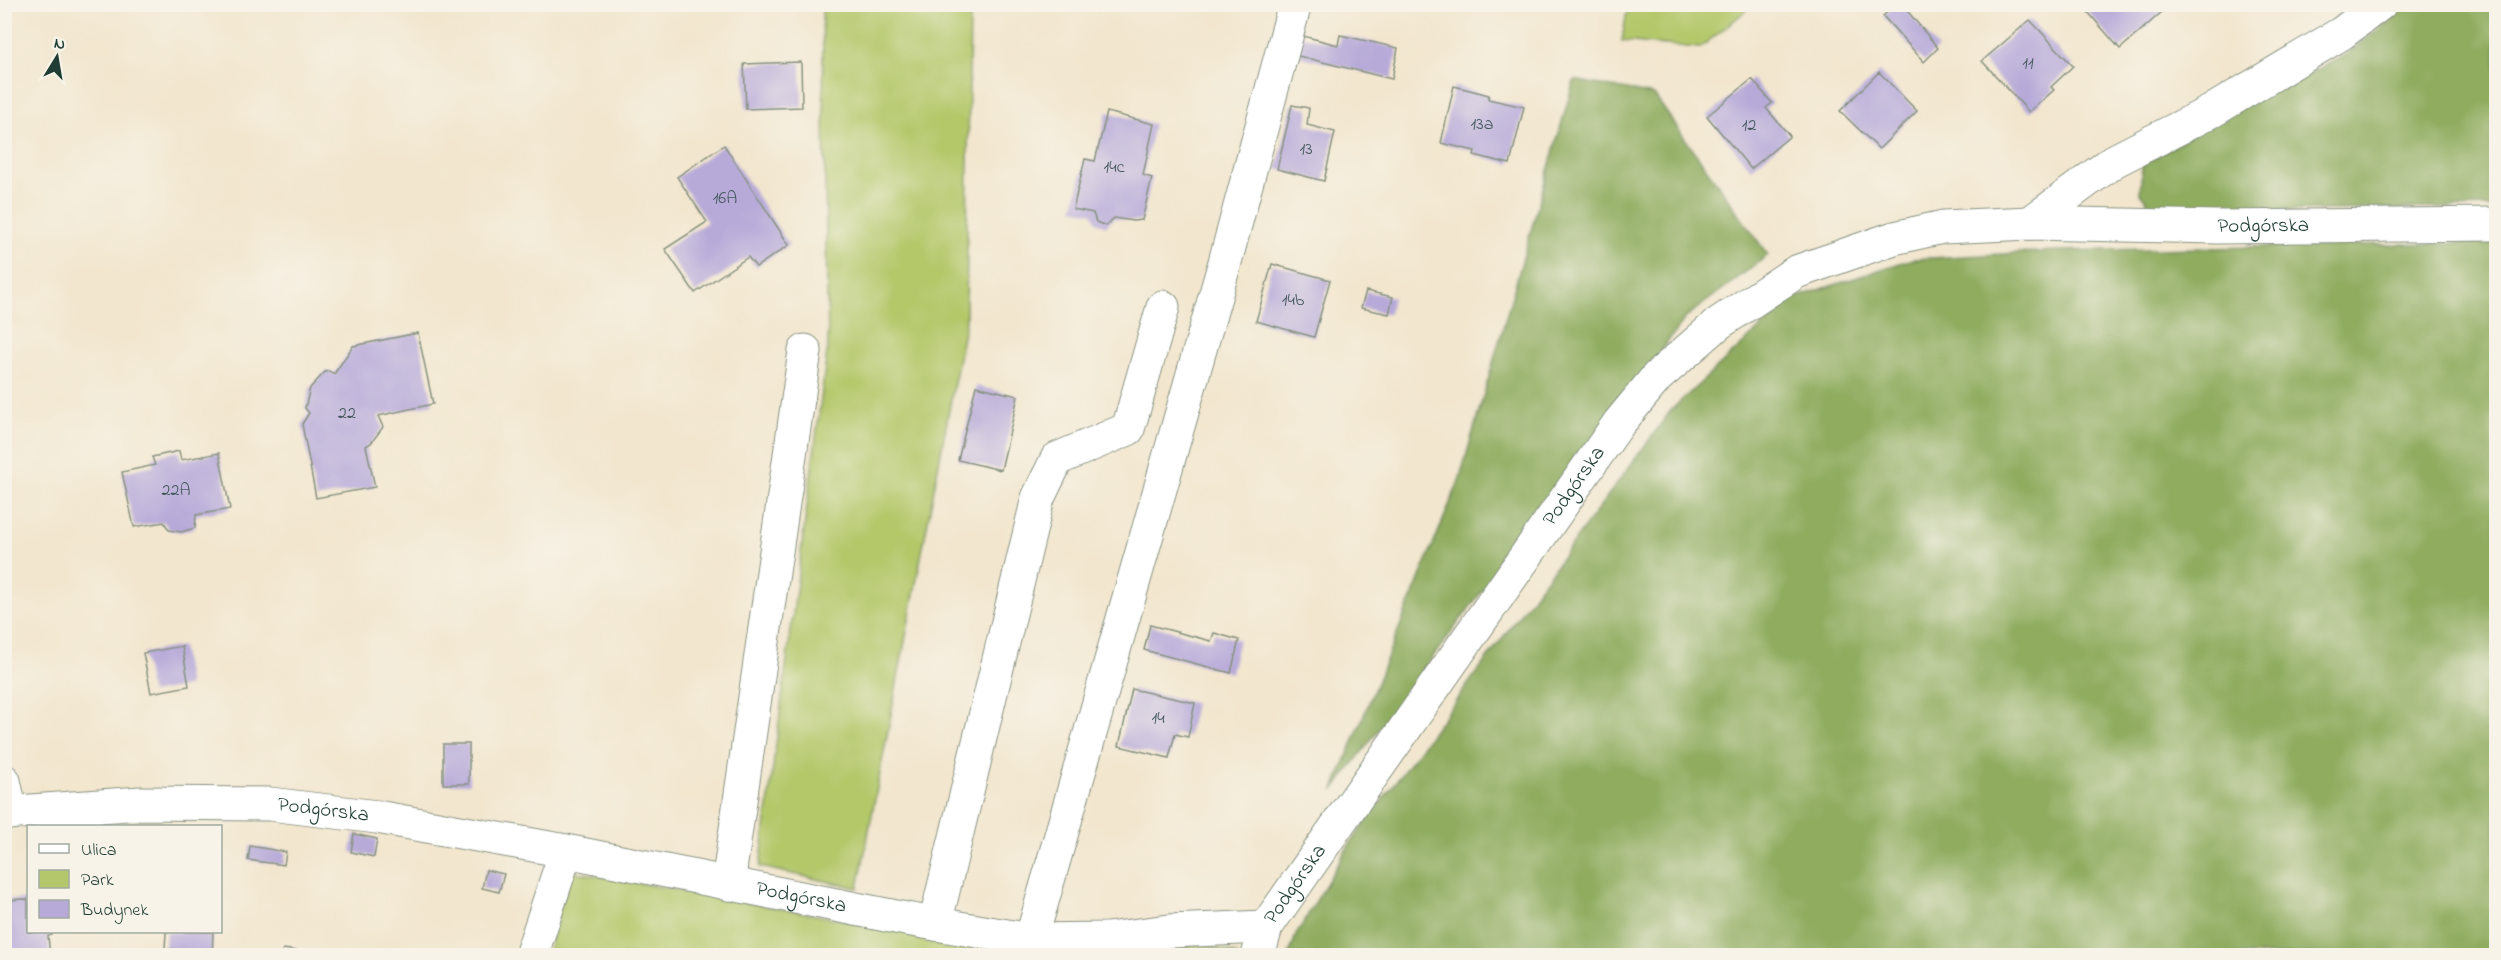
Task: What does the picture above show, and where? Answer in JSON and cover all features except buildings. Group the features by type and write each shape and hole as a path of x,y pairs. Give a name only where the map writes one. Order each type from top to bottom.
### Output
{"street":[{"path":"1031,940 1225,262 1295,4"},
{"path":"2030,223 2114,161 2212,111 2342,33 2380,4"},
{"name":"Podgórska","path":"8,813 141,803 270,804 377,817 566,851 934,924 1031,940 1107,939 1169,931 1262,941 1619,423 1658,377 1719,323 1796,272 1894,238 1943,227 2030,223 2216,227 2496,224"},
{"path":"934,924 1038,498 1057,459 1128,429 1163,307"},
{"path":"728,884 805,351"},
{"path":"4,781 8,813"},
{"path":"531,956 566,851"}],"green space":[{"path":"1628,4 1753,5 1700,48 1622,41"},
{"path":"822,5 970,5 966,321 858,888 760,867 828,345"},
{"path":"2410,5 2496,5 2496,207 2156,213 2140,193 2142,166 2210,123 2344,56"},
{"path":"1574,80 1654,95 1768,255 1686,317 1333,791 1459,481"},
{"path":"2496,242 2496,955 1289,955 1296,935 1349,845 1672,409 1792,299 1912,259 2055,251"},
{"path":"572,871 1038,955 546,956"},
{"path":"1204,944 1238,955 1058,956"}]}
